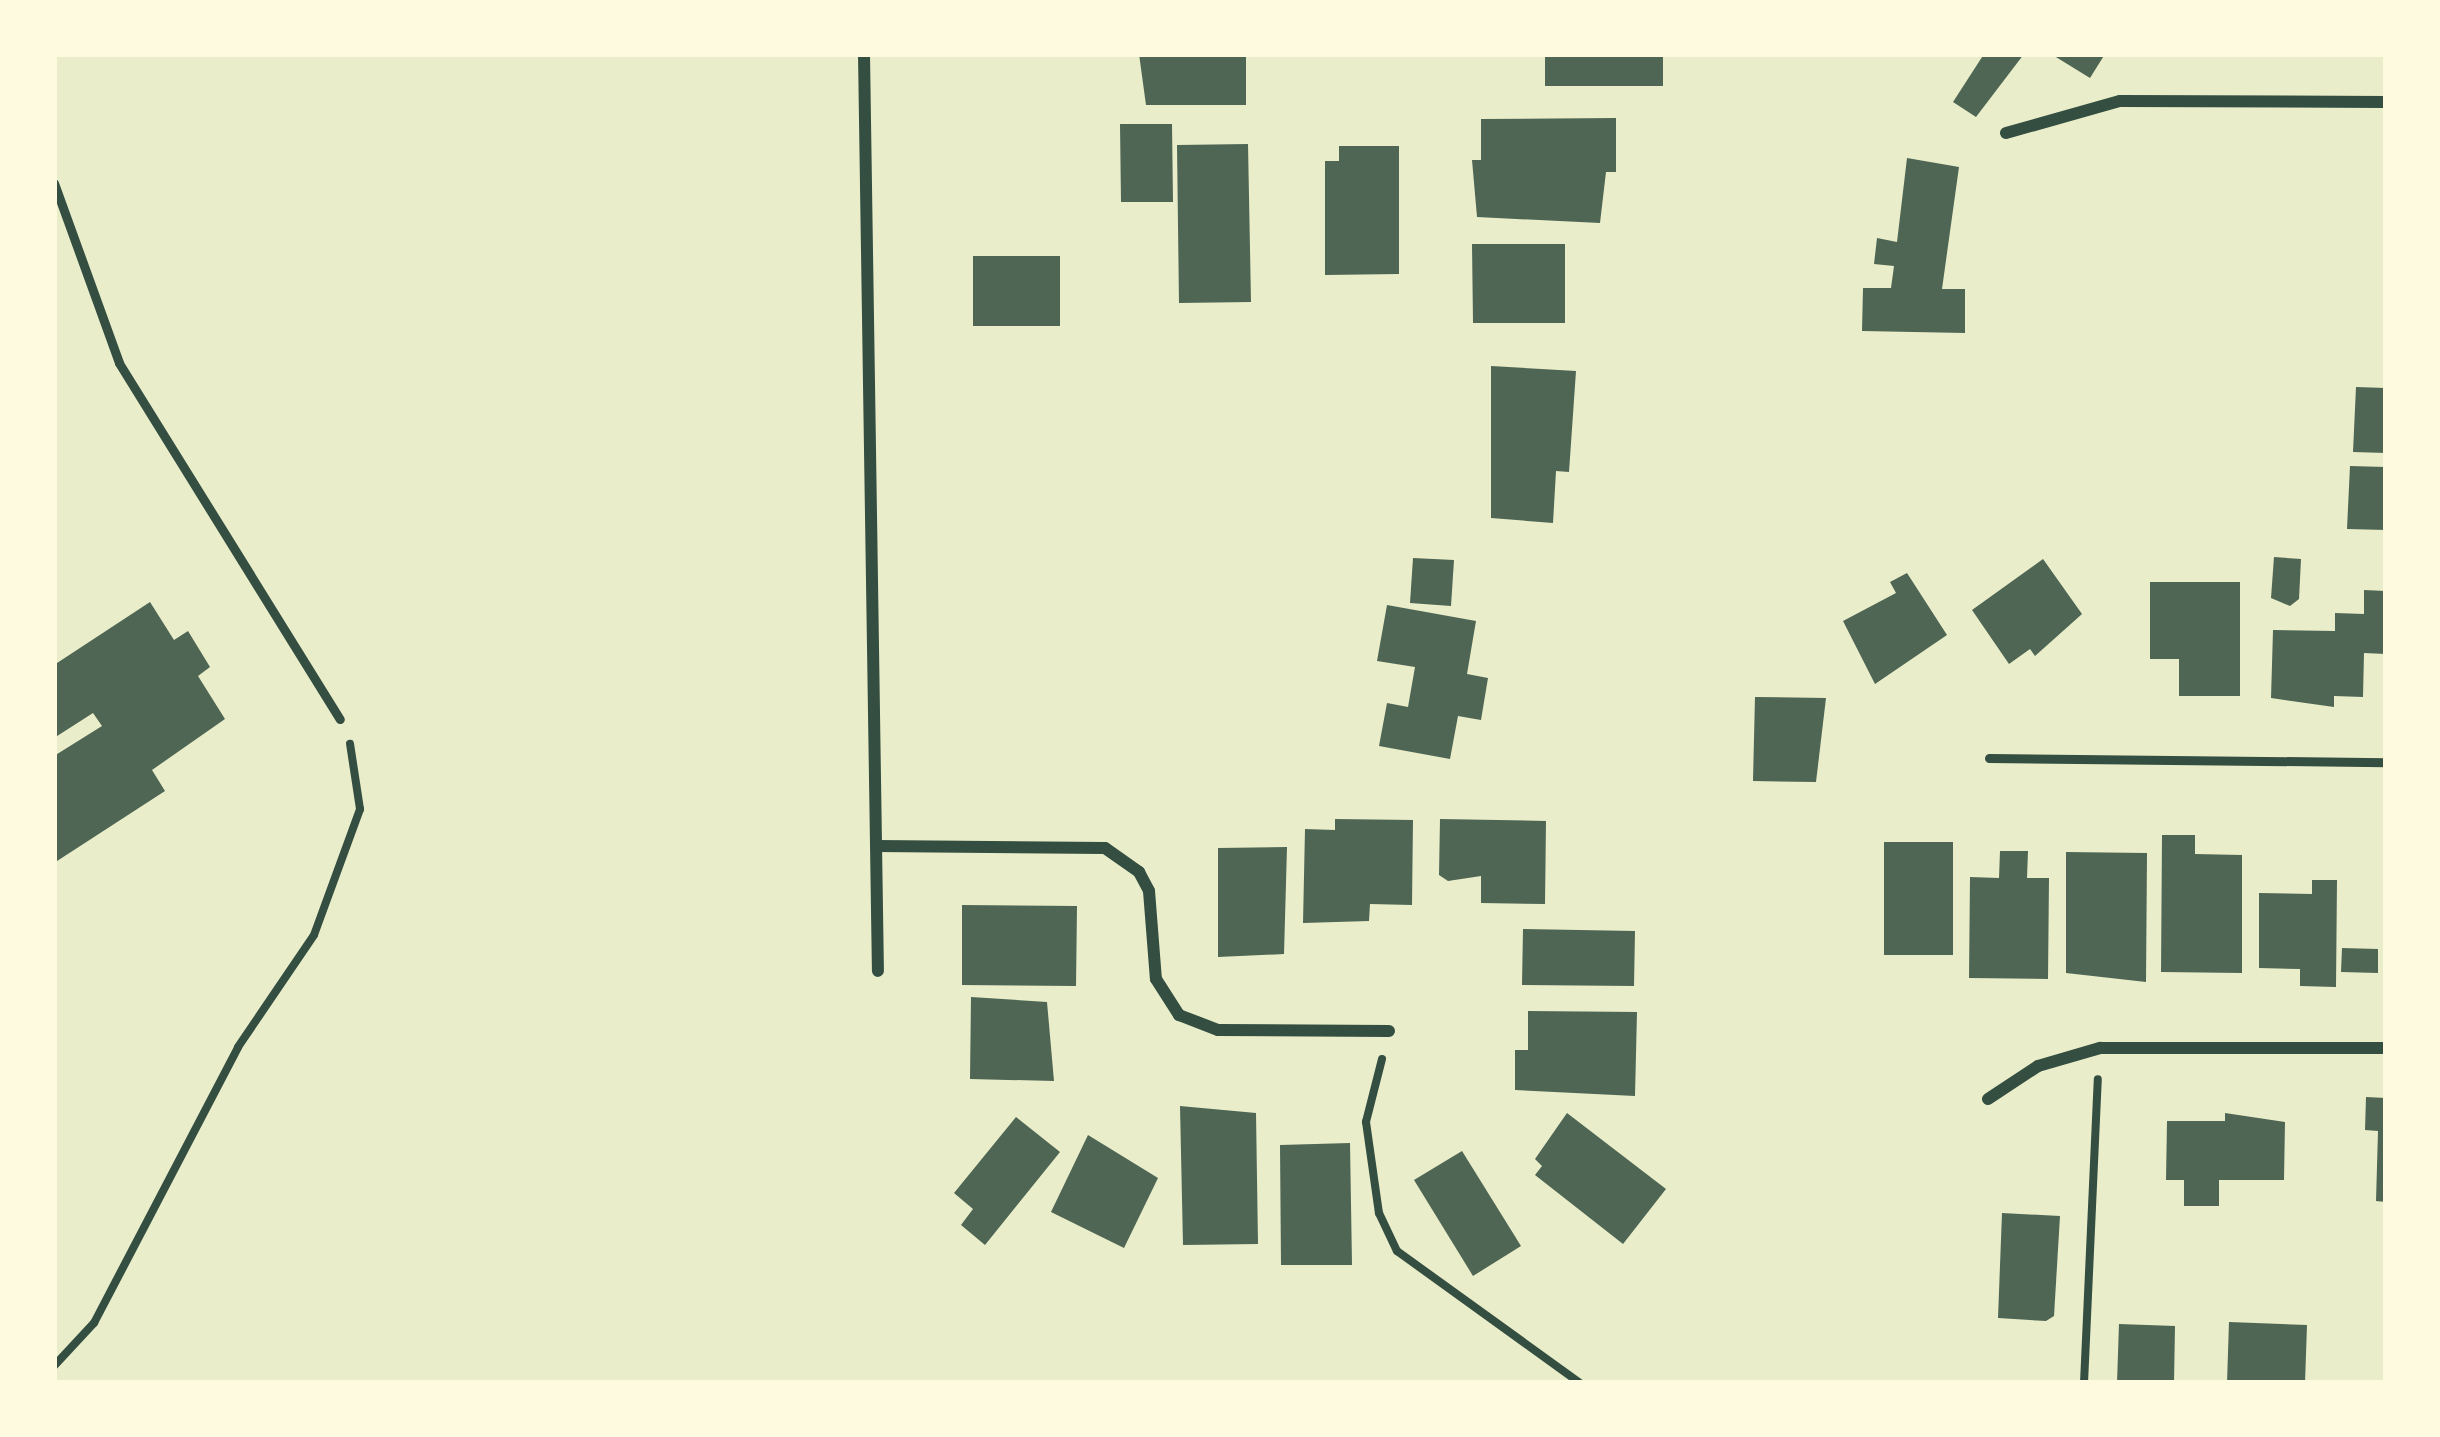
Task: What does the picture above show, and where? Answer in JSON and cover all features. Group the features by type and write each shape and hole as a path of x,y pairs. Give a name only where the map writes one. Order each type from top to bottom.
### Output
{"street":[{"path":"864,54 878,971"},
{"path":"2006,133 2120,101 2386,102"},
{"path":"876,846 1105,848 1139,872 1149,891 1156,979 1179,1015 1218,1030 1390,1031"},
{"path":"1988,1099 2038,1066 2100,1048 2386,1048"}],"lane":[{"path":"54,183 119,363 340,719"},
{"path":"1989,758 2386,762"}],"path":[{"path":"54,1366 94,1323 238,1047 314,934 360,809 356,758 340,719"},
{"path":"1390,1031 1366,1122 1379,1213 1397,1251 1580,1383"},
{"path":"2084,1383 2100,1048"}],"building":[{"path":"1139,54 1246,56 1246,105 1146,105"},
{"path":"1545,54 1663,54 1663,86 1545,86"},
{"path":"1984,54 2024,54 1976,117 1953,102"},
{"path":"2051,54 2105,54 2090,78"},
{"path":"1616,118 1616,172 1606,172 1600,223 1477,217 1472,160 1481,160 1481,119"},
{"path":"1120,124 1172,124 1173,202 1121,202"},
{"path":"1248,144 1251,302 1179,303 1177,145"},
{"path":"1339,146 1399,146 1399,274 1325,275 1325,161 1339,161"},
{"path":"1907,158 1959,167 1942,289 1965,289 1965,333 1862,331 1863,288 1891,288 1894,266 1874,264 1877,238 1897,242"},
{"path":"1472,244 1565,244 1565,323 1473,323"},
{"path":"973,256 1060,256 1060,326 973,326"},
{"path":"1491,366 1576,371 1569,472 1556,471 1553,523 1491,518"},
{"path":"2356,387 2386,388 2386,453 2353,452"},
{"path":"2350,466 2386,467 2386,530 2347,529"},
{"path":"2274,557 2301,559 2299,599 2290,606 2271,598"},
{"path":"1413,558 1454,560 1451,606 1410,603"},
{"path":"2043,559 2082,614 2035,656 2030,649 2009,664 1972,610"},
{"path":"1907,573 1947,635 1875,684 1843,621 1896,593 1890,582"},
{"path":"2150,582 2240,582 2240,696 2179,696 2179,659 2150,659"},
{"path":"2364,590 2386,591 2386,654 2364,653 2363,697 2334,696 2334,707 2271,698 2273,630 2335,631 2335,613 2364,614"},
{"path":"150,602 174,640 188,631 210,667 198,676 225,719 152,770 165,791 54,863 54,756 102,726 93,713 54,738 54,665"},
{"path":"1387,605 1476,621 1467,674 1488,678 1481,720 1458,716 1450,759 1379,746 1387,703 1408,707 1415,667 1377,661"},
{"path":"1755,697 1826,698 1816,782 1753,781"},
{"path":"1335,819 1413,820 1412,905 1370,904 1369,921 1303,923 1305,829 1335,830"},
{"path":"1440,819 1546,821 1545,904 1481,903 1481,876 1448,881 1439,875"},
{"path":"2162,835 2195,835 2195,854 2242,855 2242,973 2161,972"},
{"path":"1884,842 1953,842 1953,955 1884,955"},
{"path":"1287,847 1284,954 1218,957 1218,848"},
{"path":"2000,851 2028,851 2027,878 2049,878 2048,979 1969,978 1970,877 1999,878"},
{"path":"2066,852 2147,853 2146,982 2066,973"},
{"path":"2312,880 2337,880 2336,987 2300,986 2300,969 2259,968 2259,893 2312,894"},
{"path":"962,905 1077,906 1076,986 962,985"},
{"path":"1523,929 1635,931 1634,986 1522,985"},
{"path":"2342,948 2378,949 2378,973 2341,972"},
{"path":"971,997 1047,1002 1054,1081 970,1079"},
{"path":"1528,1011 1637,1012 1635,1096 1515,1090 1515,1050 1528,1050"},
{"path":"2366,1097 2386,1098 2386,1202 2376,1201 2378,1131 2365,1130"},
{"path":"1180,1106 1256,1113 1258,1244 1183,1245"},
{"path":"1567,1113 1666,1189 1623,1244 1535,1175 1542,1166 1535,1159"},
{"path":"2225,1113 2285,1122 2284,1180 2219,1180 2219,1206 2184,1206 2184,1180 2166,1180 2167,1121 2225,1121"},
{"path":"1016,1117 1060,1152 985,1245 961,1225 973,1209 954,1193"},
{"path":"1088,1135 1158,1178 1124,1248 1051,1212"},
{"path":"1350,1143 1352,1265 1281,1265 1280,1145"},
{"path":"1462,1151 1521,1246 1473,1276 1414,1180"},
{"path":"2002,1213 2060,1216 2054,1316 2046,1321 1998,1318"},
{"path":"2229,1322 2307,1325 2305,1383 2227,1383"},
{"path":"2119,1324 2175,1326 2174,1383 2117,1383"}]}
